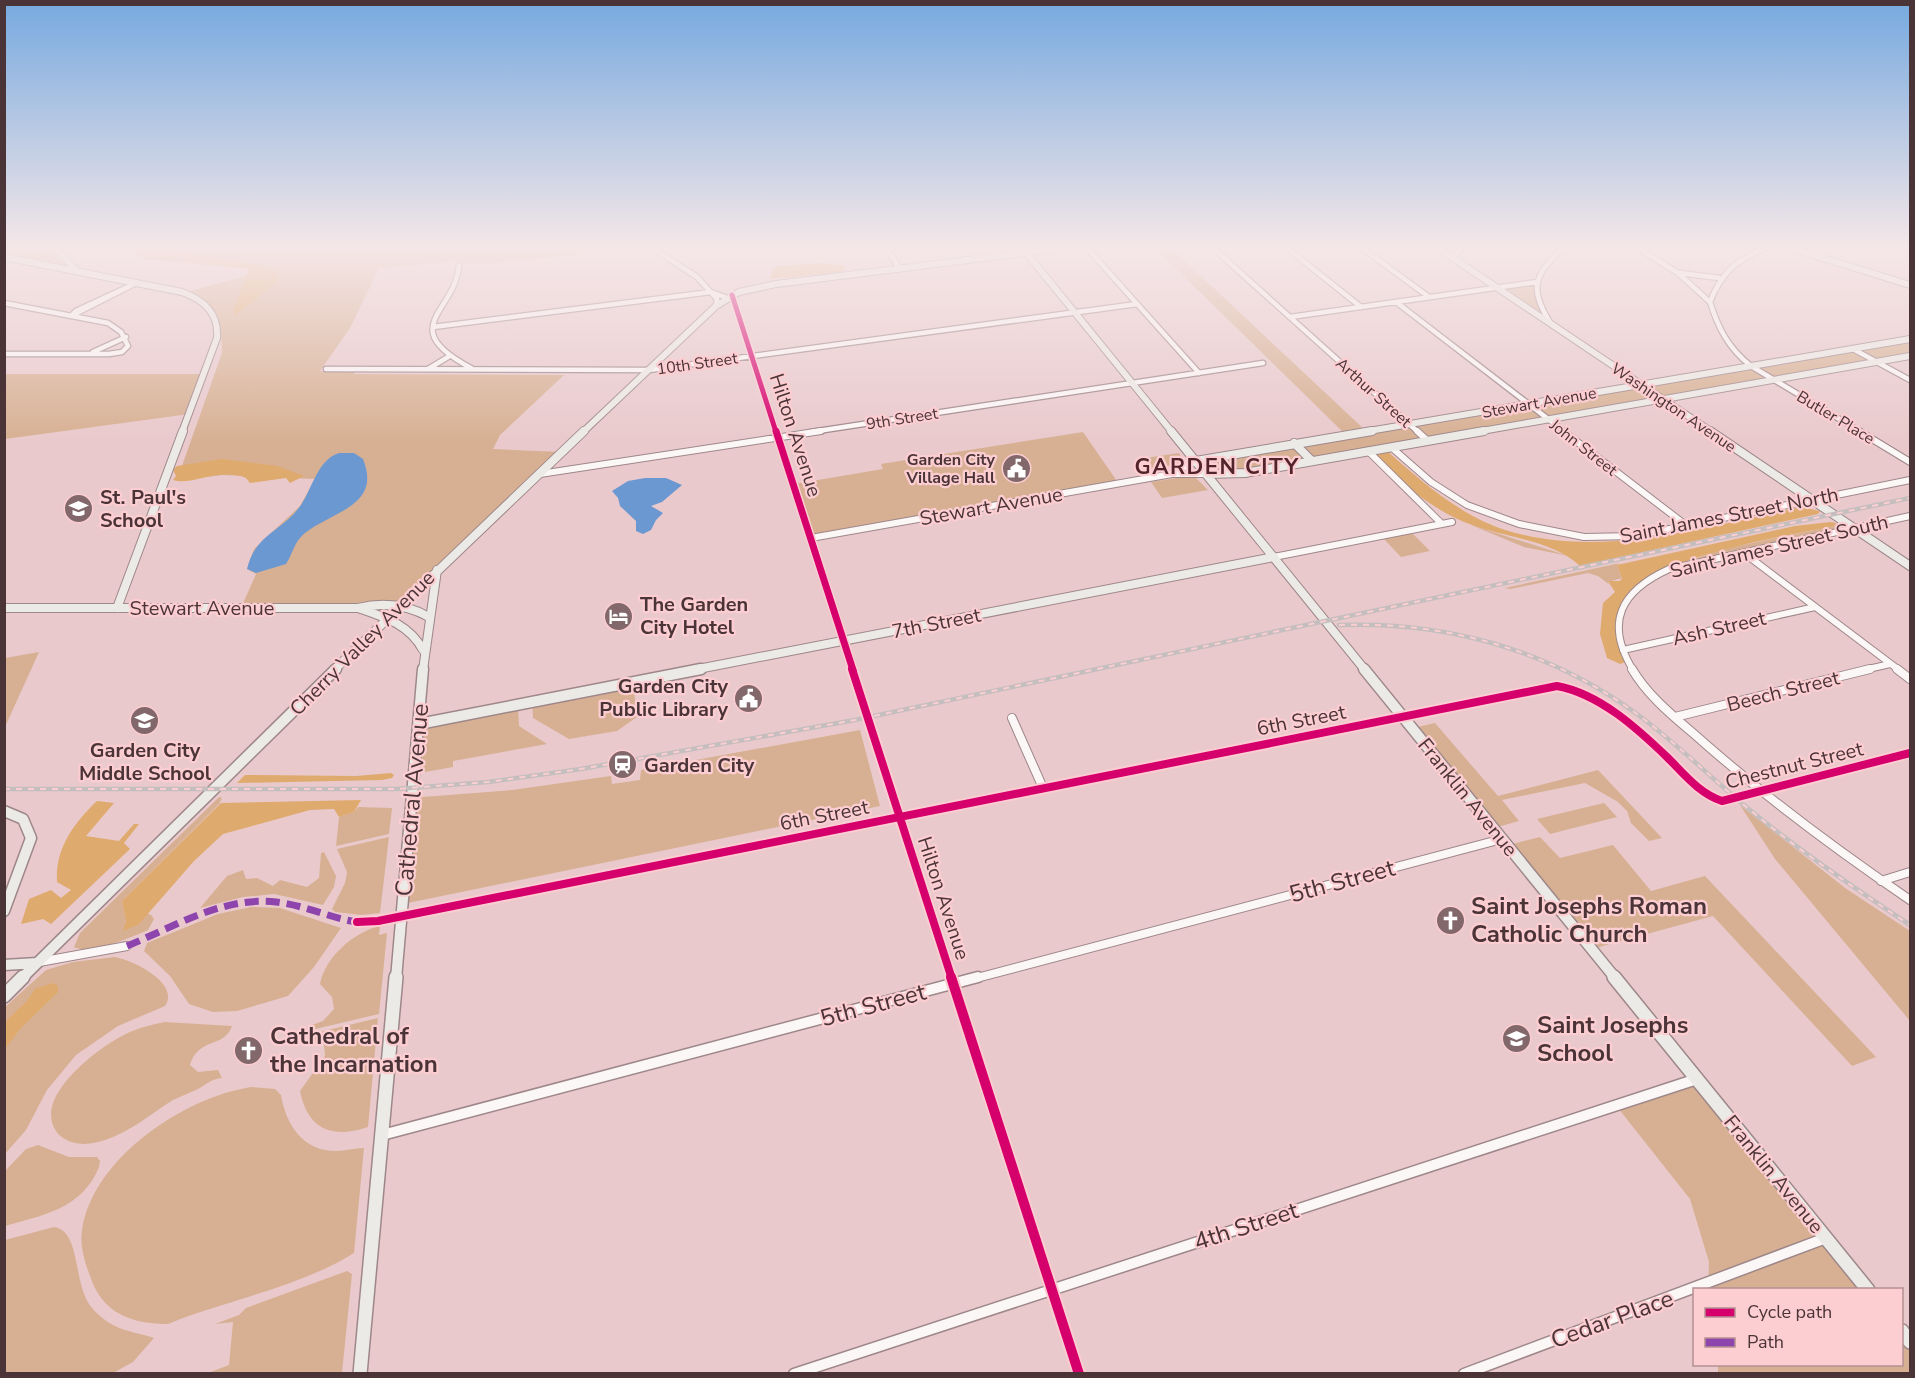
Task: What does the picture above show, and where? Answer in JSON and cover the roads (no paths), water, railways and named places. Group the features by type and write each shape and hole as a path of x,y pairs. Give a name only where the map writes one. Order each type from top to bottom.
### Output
{"main road":[{"path":"117,608 218,331 215,315 212,312"},
{"name":"Cherry Valley Avenue","path":"4,996 437,569 709,312"},
{"name":"Franklin Avenue","path":"1075,312 1866,1288"},
{"name":"Washington Avenue","path":"1533,312 1911,566"},
{"name":"Stewart Avenue","path":"1196,461 1911,339"},
{"name":"Stewart Avenue","path":"1206,474 1245,473 1911,356"},
{"path":"1294,443 1312,461"},
{"name":"7th Street","path":"419,724 1274,557"},
{"name":"Cathedral Avenue","path":"360,1374 402,916 402,879 429,617 437,569"},
{"name":"Stewart Avenue","path":"4,608 358,608 375,604 399,606"},
{"path":"399,606 429,617"},
{"path":"358,608 411,631 420,640 425,654"},
{"path":"4,810 23,818 31,838 4,911"},
{"path":"4,965 37,963"}],"street":[{"path":"4,354 114,354 126,349 126,337 120,330 108,323 52,312"},
{"path":"71,316 78,312"},
{"path":"437,312 433,327 436,342 448,357 474,369"},
{"path":"433,327 550,312"},
{"name":"Hilton Avenue","path":"736,312 753,356 812,537 1079,1374"},
{"name":"10th Street","path":"326,369 649,370 1073,312"},
{"path":"1144,312 1199,373"},
{"name":"Arthur Street","path":"1285,312 1428,441"},
{"path":"1290,317 1323,312"},
{"name":"John Street","path":"1409,312 1687,526"},
{"path":"1544,312 1552,325"},
{"name":"Butler Place","path":"1714,312 1726,340 1738,356 1750,366 1911,462"},
{"path":"87,354 126,337"},
{"path":"1853,349 1911,380"},
{"path":"428,369 448,357"},
{"name":"9th Street","path":"540,474 1263,363"},
{"name":"Saint James Street North","path":"1391,447 1448,494 1488,514 1534,529 1584,537 1622,537 1687,526 1911,480"},
{"path":"1368,451 1442,524"},
{"name":"Stewart Avenue","path":"1172,474 1196,461"},
{"name":"Stewart Avenue","path":"812,537 1172,474 1206,474"},
{"name":"Saint James Street South","path":"1911,516 1669,569 1640,583 1628,596 1620,613 1619,636 1623,650 1643,684 1675,717 1759,792 1811,833 1911,900"},
{"name":"7th Street","path":"1274,557 1452,522"},
{"path":"1744,553 1911,679"},
{"name":"Ash Street","path":"1623,650 1815,607"},
{"name":"Beech Street","path":"1675,717 1890,664"},
{"name":"Chestnut Street","path":"1404,717 1563,686 1587,697 1631,725 1708,795 1726,801 1911,753"},
{"name":"6th Street","path":"357,922 402,916 1404,717"},
{"path":"1012,718 1043,788"},
{"name":"5th Street","path":"382,1135 1502,839"},
{"path":"1881,881 1911,872"},
{"path":"37,963 127,946"},
{"name":"4th Street","path":"794,1374 1698,1079"},
{"name":"Cedar Place","path":"1464,1374 1826,1238"}],"water":[{"path":"339,453 354,453 363,459 367,475 366,487 360,497 352,505 301,536 286,564 256,573 247,569 256,548 294,514 326,461"},
{"path":"666,478 682,485 662,502 651,506 663,513 651,530 643,534 636,531 636,521 620,506 618,498 612,491 628,481"}],"railway":[{"path":"4,789 396,789 488,782 581,769 855,720 1910,498"},
{"path":"1339,625 1419,628 1458,635 1533,657 1568,673 1637,714 1774,829 1910,925"}],"place":[{"name":"Garden City Village Hall","path":"1016,468"},
{"name":"St. Paul's School","path":"79,509"},
{"name":"The Garden City Hotel","path":"619,616"},
{"name":"Garden City Public Library","path":"749,698"},
{"name":"Garden City Middle School","path":"145,720"},
{"name":"Garden City","path":"623,765"},
{"name":"Saint Josephs Roman Catholic Church","path":"1450,920"},
{"name":"Saint Josephs School","path":"1516,1039"},
{"name":"Cathedral of the Incarnation","path":"249,1050"}],"district":[{"name":"GARDEN CITY","path":"1217,466"}]}
